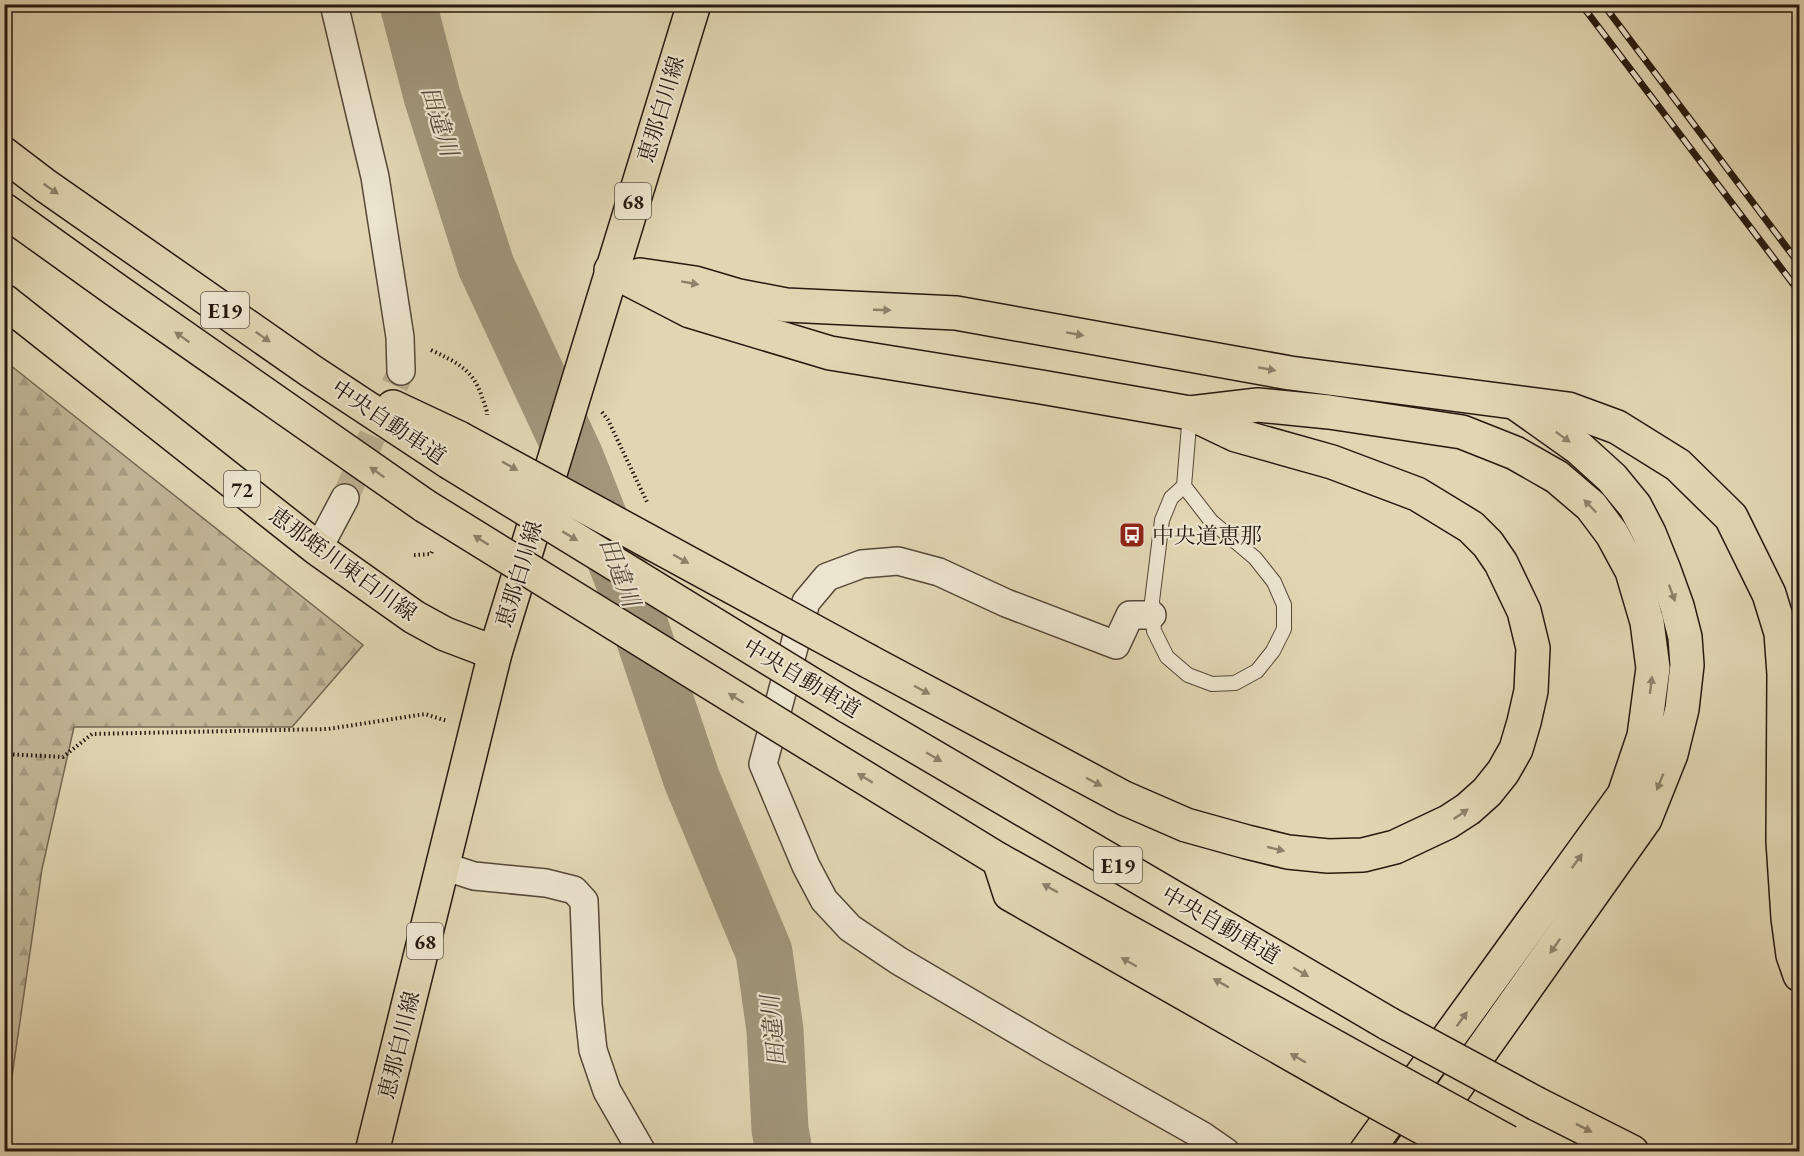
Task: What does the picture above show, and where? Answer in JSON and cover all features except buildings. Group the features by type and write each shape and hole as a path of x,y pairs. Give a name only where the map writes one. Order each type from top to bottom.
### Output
{"main road":[{"name":"恵那白川線","path":"372,1152 495,653 694,4"},
{"name":"中央自動車道","path":"4,154 311,371 434,425 454,450 847,706 1389,1024 1537,1104 1632,1152"},
{"name":"E19","path":"4,210 425,506 999,860 1356,1075 1518,1147"},
{"path":"611,270 695,283 739,296 786,305 956,313 1290,373 1568,409 1617,427 1678,465 1731,517 1769,594 1780,633 1784,674 1783,841 1788,918 1793,955 1800,975"},
{"path":"454,450 870,662 1124,798 1186,825 1257,845 1288,852 1329,856 1363,855 1395,847 1448,822 1468,809 1487,792 1503,772 1516,749 1531,691 1533,648 1524,611 1501,563 1488,544 1471,527 1417,494 1332,462 1236,435 1190,413 830,354 690,311 611,270"},
{"name":"恵那蛭川東白川線","path":"4,301 318,549 414,617 445,634 495,653"},
{"path":"1410,1152 1645,819 1671,754 1682,709 1687,665 1685,637 1664,570 1635,506 1612,478 1579,448 1515,403"},
{"path":"1190,413 1258,405 1329,412 1462,432 1515,453 1557,477 1591,506 1612,534 1632,571 1647,622 1653,668 1644,736 1624,795 1366,1152"},
{"path":"1356,1075 1467,1152"}],"street":[{"path":"334,4 375,177 400,337 401,371"},
{"path":"318,549 345,498"},
{"path":"1152,615 1130,615 1116,645 1006,603 939,572 898,561 862,564 827,577 806,603 764,764 806,866 824,900 850,928 899,961 1203,1136 1226,1152"},
{"path":"443,866 474,876 555,885 574,890 584,901 592,1050 608,1091 642,1152"}],"lane":[{"path":"1184,486 1211,520 1255,558 1274,582 1284,605 1284,629 1273,651 1257,671 1235,683 1212,684 1188,675 1167,657 1154,631 1152,601 1162,520 1171,498 1184,486 1190,413"}],"path":[{"path":"573,397 596,405 608,420 651,510"},
{"path":"4,754 63,757 92,734 328,729 424,714 477,731"}],"green space":[{"path":"5,361 363,645 292,727 74,727 42,869 5,1125"}],"waterway":[{"name":"田違川","path":"408,4 432,96 486,266 575,457 631,599 692,780 764,952 775,1030 780,1129 784,1152"}],"tunnel":[{"path":"345,498 401,371"}],"railway":[{"path":"1581,4 1800,293"},
{"path":"1603,4 1800,265"}],"place":[{"name":"中央道恵那","path":"1132,535"}]}
